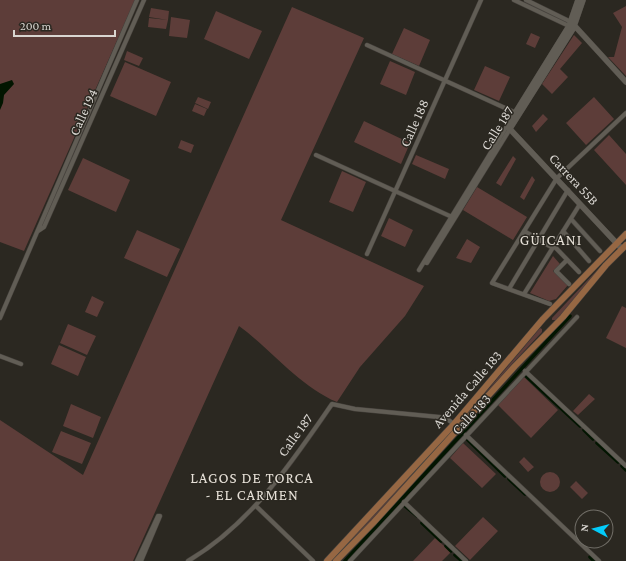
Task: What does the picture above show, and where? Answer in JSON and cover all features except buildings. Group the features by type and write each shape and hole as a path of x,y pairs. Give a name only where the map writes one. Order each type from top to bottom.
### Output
{"main road":[{"name":"Avenida Calle 183","path":"327,561 454,424 571,286 626,234"},
{"name":"Avenida Calle 183","path":"336,561 374,522 520,361 557,323 624,247"},
{"path":"557,323 551,322 550,317 571,286"},
{"path":"520,361 528,349 544,332 542,326 537,326"}],"street":[{"name":"Calle 194","path":"0,318 137,0"},
{"name":"Calle 194","path":"38,231 44,227 144,0"},
{"name":"Calle 188","path":"367,254 481,0"},
{"path":"514,0 572,26"},
{"path":"526,0 572,26 626,82"},
{"name":"Calle 187","path":"572,26 578,0"},
{"name":"Calle 187","path":"419,270 572,26 583,0"},
{"path":"367,46 518,114"},
{"path":"550,304 492,283 557,178 626,113"},
{"name":"Carrera 55B","path":"509,128 617,243 624,247"},
{"path":"316,155 453,218"},
{"path":"509,289 568,190"},
{"path":"524,294 580,204"},
{"path":"571,219 600,251"},
{"path":"524,231 553,247 579,272"},
{"path":"563,231 589,261"},
{"path":"567,260 556,271 571,286"},
{"name":"Calle 183","path":"350,561 525,371 577,317"},
{"path":"0,356 21,364"},
{"path":"525,371 626,466"},
{"name":"Calle 187","path":"188,561 214,544 256,506 303,446 332,404 355,409 439,417 447,419 454,424"},
{"path":"466,435 599,561"},
{"path":"404,502 466,561"},
{"path":"256,506 313,561"},
{"path":"137,561 158,516 160,516 141,561"}],"shaded area":[{"path":"0,0 135,0 24,251 0,242"},
{"path":"626,6 626,76 608,57 614,57 622,27 613,13"},
{"path":"292,7 364,38 281,220 424,286 405,316 360,367 337,402 310,387 239,326 133,561 0,561 0,420 83,475"},
{"path":"151,8 169,11 168,20 149,17"},
{"path":"216,11 262,31 249,59 204,39"},
{"path":"171,17 190,20 187,38 169,36"},
{"path":"149,18 168,20 166,29 148,27"},
{"path":"404,28 430,40 419,66 392,54"},
{"path":"531,33 540,37 535,48 526,44"},
{"path":"574,35 582,43 560,69 568,77 552,94 542,84"},
{"path":"127,51 143,58 139,66 124,60"},
{"path":"390,61 415,72 406,95 380,84"},
{"path":"125,62 171,82 156,116 110,96"},
{"path":"485,66 510,77 499,101 474,90"},
{"path":"12,80 14,84 4,95 0,110 0,84"},
{"path":"198,97 211,102 208,109 195,103"},
{"path":"594,97 614,119 586,145 566,123"},
{"path":"195,104 207,109 204,116 192,111"},
{"path":"543,114 548,119 536,132 532,126"},
{"path":"364,121 410,143 401,164 354,142"},
{"path":"609,135 626,154 626,185 594,150"},
{"path":"181,140 194,145 191,153 178,148"},
{"path":"416,155 449,169 445,179 412,164"},
{"path":"513,156 516,159 501,186 496,183"},
{"path":"83,158 130,180 116,212 68,190"},
{"path":"342,171 366,182 353,212 329,202"},
{"path":"532,176 535,180 524,200 520,197"},
{"path":"477,187 527,217 513,240 463,210"},
{"path":"389,218 413,230 405,247 381,236"},
{"path":"137,230 180,249 167,277 124,258"},
{"path":"467,239 480,247 471,263 456,258"},
{"path":"615,251 557,320 552,320 552,318"},
{"path":"553,256 560,264 553,271 568,285 556,299 549,301 530,293"},
{"path":"92,296 104,302 97,317 85,312"},
{"path":"622,306 626,308 626,348 606,338"},
{"path":"68,324 96,336 87,355 60,343"},
{"path":"540,328 542,329 542,332 474,407"},
{"path":"59,345 86,357 78,376 51,364"},
{"path":"524,377 558,410 531,438 498,405"},
{"path":"589,394 595,399 578,415 573,411"},
{"path":"71,404 101,417 93,438 63,426"},
{"path":"453,430 360,533 333,561 331,561"},
{"path":"61,431 91,443 82,464 52,452"},
{"path":"463,443 496,474 482,488 450,458"},
{"path":"524,457 534,467 528,472 519,462"},
{"path":"550,472 557,475 560,482 557,489 550,492 543,489 540,482 543,475"},
{"path":"576,481 588,493 582,499 570,487"},
{"path":"483,517 498,531 470,560 455,546"},
{"path":"435,538 451,552 442,561 413,561"}],"waterway":[{"path":"345,561 570,316"},
{"path":"525,375 580,426"},
{"path":"584,430 593,439"},
{"path":"467,439 505,476"},
{"path":"597,443 618,462"},
{"path":"622,466 626,470"},
{"path":"509,479 525,494"},
{"path":"405,506 417,516"},
{"path":"422,523 441,541"},
{"path":"446,546 451,551"},
{"path":"455,555 462,561"},
{"path":"590,557 594,561"}],"district":[{"name":"GÜICANI","path":"551,240"},
{"name":"LAGOS DE TORCA - EL CARMEN","path":"252,486"}]}
